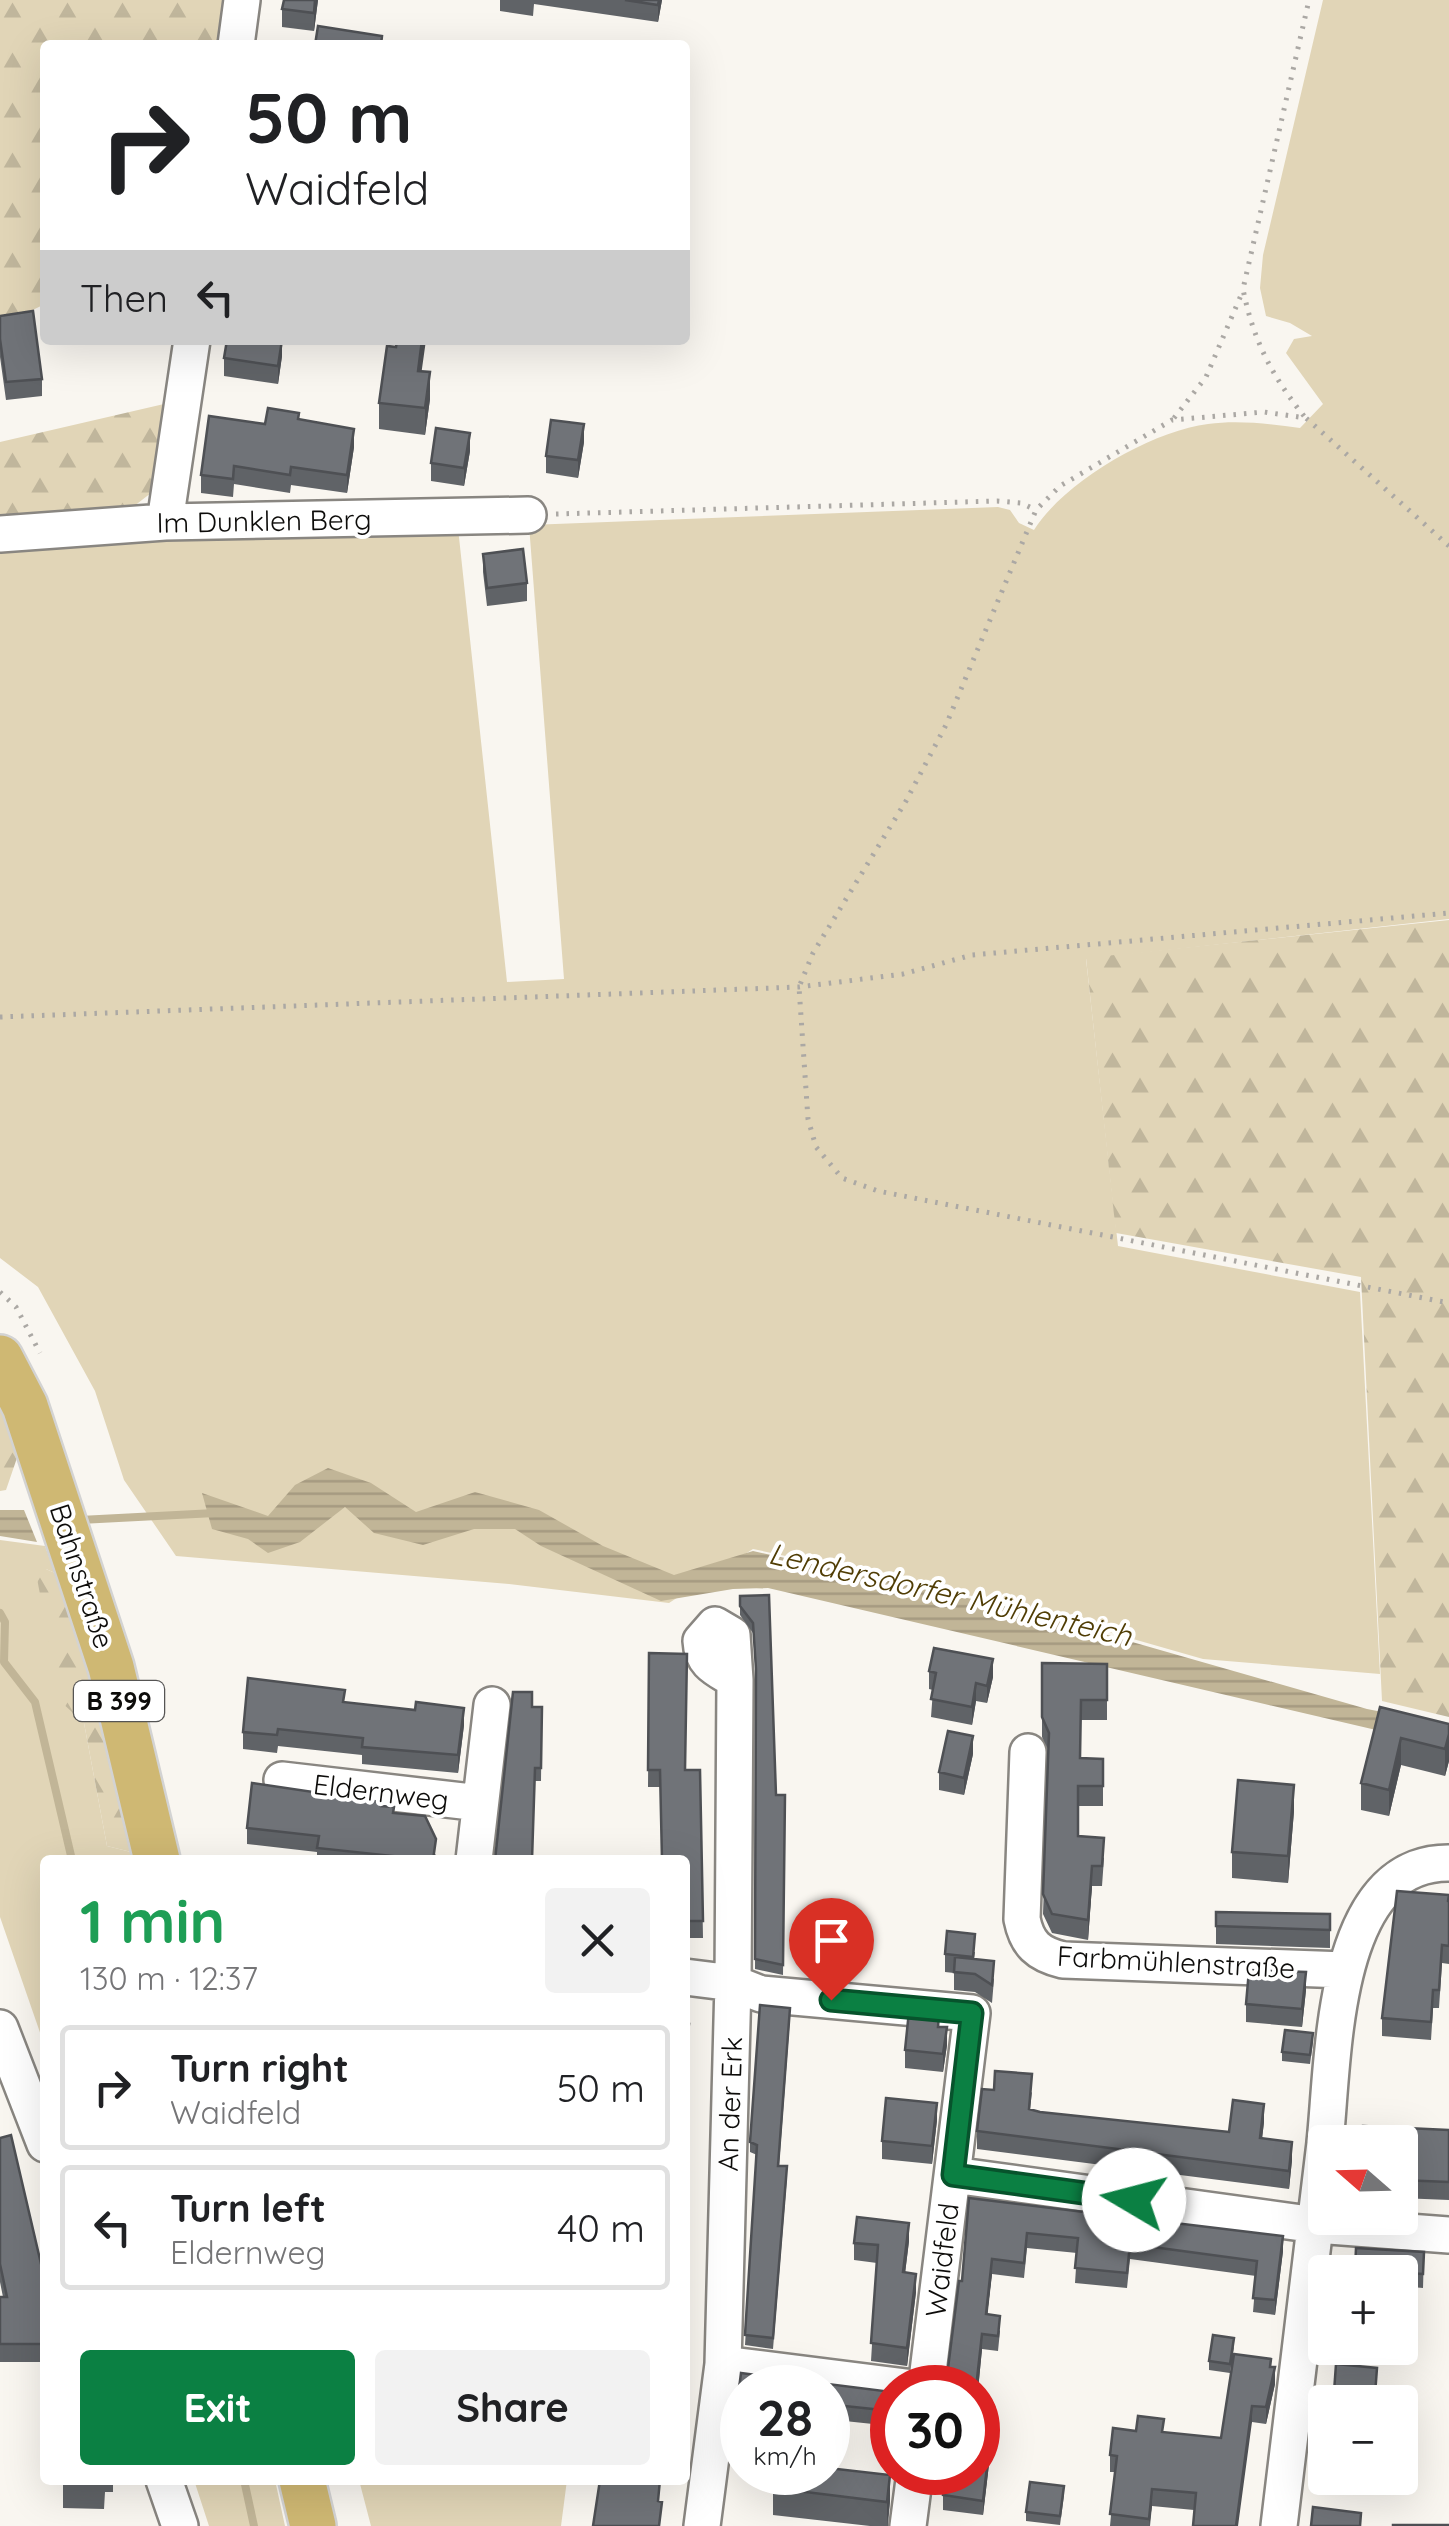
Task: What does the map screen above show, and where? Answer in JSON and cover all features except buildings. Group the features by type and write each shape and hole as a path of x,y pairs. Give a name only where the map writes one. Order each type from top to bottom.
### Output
{"main road":[{"name":"Bahnstraße","path":"0,1358 25,1406 111,1667 155,1855"},
{"path":"303,2485 313,2526"}],"street":[{"path":"237,40 242,0"},
{"path":"165,522 191,345"},
{"name":"Im Dunklen Berg","path":"0,534 165,522 528,515"},
{"name":"An der Erk","path":"702,2526 723,2364 734,1983 735,1680"},
{"name":"Eldernweg","path":"475,1855 492,1704"},
{"name":"Farbmühlenstraße","path":"1028,1752 1022,1919 1026,1936 1037,1950 1063,1960 1346,1970"},
{"name":"Eldernweg","path":"282,1780 480,1803"},
{"path":"1327,2125 1346,1970 1354,1938 1388,1885 1417,1870 1449,1863"},
{"path":"690,1977 734,1983"},
{"name":"Waidfeld","path":"734,1983 761,1994 972,2013 929,2365"},
{"path":"0,2028 40,2131"},
{"path":"953,2175 1308,2223"},
{"path":"1418,2232 1449,2235"},
{"path":"1278,2526 1315,2235"},
{"path":"723,2364 870,2382"},
{"path":"166,2485 180,2526"},
{"path":"908,2526 912,2495"}],"path":[{"path":"1309,0 1243,289 1206,377 1172,420 1060,486 1036,510 946,725 906,801 813,953 799,987 808,1119 816,1148 842,1178 878,1190 1449,1304"},
{"path":"1243,289 1251,327 1271,374 1306,418 1449,546"},
{"path":"1172,420 1264,412 1306,418"},
{"path":"528,515 998,501 1021,502 1036,510"},
{"path":"0,1018 799,987 903,974 972,954 1449,913"}],"green space":[{"path":"0,0 225,0 219,40 40,40 40,306 0,326"},
{"path":"1323,0 1449,0 1449,919 1086,959 1118,1246 1360,1292 1380,1674 1203,1659 1014,1605 753,1549 669,1603 509,1584 176,1556 124,1480 95,1391 38,1287 0,1258 0,545 458,528 507,982 564,979 529,525 998,507 1010,510 1019,523 1034,530 1087,477 1161,437 1220,423 1300,428 1323,404 1286,353 1294,339 1312,336 1290,323 1266,316 1260,288 1263,255"},
{"path":"164,404 151,493 129,510 0,521 0,442"},
{"path":"1449,920 1449,1717 1382,1701 1361,1277 1116,1233 1086,958"},
{"path":"0,1402 18,1455 6,1490 0,1491"},
{"path":"0,1540 45,1546 55,1573 46,1569 84,1723 107,1846 136,1855 40,1855 40,2033 0,1917"},
{"path":"46,1569 55,1573 91,1672 135,1853 107,1846 84,1723 60,1701 36,1573"},
{"path":"196,2485 276,2485 285,2526 209,2526"},
{"path":"360,2485 566,2485 561,2526 371,2526"}],"water":[{"path":"328,1468 371,1483 416,1512 475,1492 539,1510 603,1546 674,1575 753,1551 1013,1608 1367,1709 1449,1725 1449,1747 768,1588 733,1589 661,1601 541,1546 515,1529 474,1529 423,1545 374,1533 345,1507 300,1542 268,1553 248,1539 212,1529 202,1493 268,1516 295,1485"},
{"path":"0,1510 24,1510 37,1542 0,1536"}],"waterway":[{"name":"Lendersdorfer Mühlenteich","path":"80,1520 215,1513"},
{"path":"0,1613 5,1622 4,1662 35,1702 71,1855"},
{"path":"245,2485 254,2526"}],"route":[{"path":"831,2000 972,2013 953,2175 1134,2200"}]}
